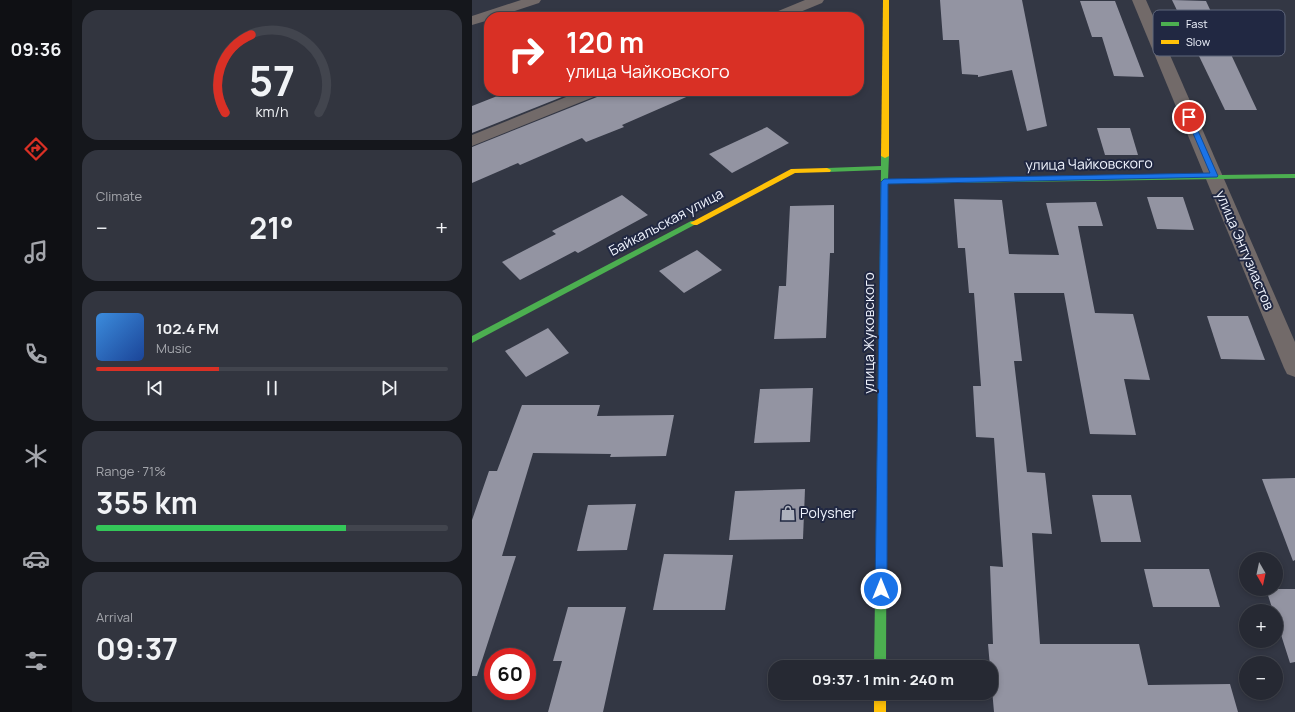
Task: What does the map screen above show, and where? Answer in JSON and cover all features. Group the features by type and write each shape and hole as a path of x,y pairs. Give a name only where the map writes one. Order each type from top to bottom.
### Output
{"main road":[{"name":"улица Жуковского","path":"880,660 886,0"},
{"name":"Байкальская улица","path":"472,340 794,171 884,168"},
{"name":"улица Чайковского","path":"884,182 1295,176"},
{"path":"880,700 880,712"}],"street":[{"path":"500,12 534,0"},
{"path":"788,12 817,0"},
{"name":"улица Энтузиастов","path":"1139,0 1153,33"},
{"path":"472,22 484,18"},
{"name":"улица Энтузиастов","path":"1163,56 1295,368"},
{"path":"472,141 583,96"}],"building":[{"path":"940,0 1022,0 1047,126 1027,131 1012,70 978,77 978,75 962,74 959,40 943,40"},
{"path":"1172,0 1206,1 1210,10 1177,10"},
{"path":"1080,1 1115,1 1144,77 1114,76 1102,37 1092,37"},
{"path":"1199,56 1232,56 1257,110 1225,110"},
{"path":"497,96 564,96 472,133 472,106"},
{"path":"600,96 689,96 622,125 624,127 586,142 582,138 520,165 518,163 472,183 472,147"},
{"path":"767,127 789,143 732,173 709,154"},
{"path":"1097,128 1130,128 1138,155 1105,155"},
{"path":"622,195 648,215 578,253 575,251 520,280 502,262 556,234 552,231"},
{"path":"1147,197 1183,197 1194,230 1157,229"},
{"path":"954,199 1002,200 1009,254 1059,255 1046,203 1096,202 1103,226 1078,226 1095,313 1133,314 1150,380 1124,379 1136,435 1090,434 1064,293 1014,293 1022,361 1014,361 1027,472 1045,473 1052,534 1032,533 1040,644 1139,644 1148,685 1230,684 1238,712 994,712 993,700 998,700 998,660 989,660 988,644 993,644 990,566 1003,567 994,438 976,437 973,386 981,386 974,293 969,293 965,248 958,248"},
{"path":"834,205 834,253 830,253 826,338 774,339 779,286 786,286 790,206"},
{"path":"697,250 722,270 684,293 659,271"},
{"path":"1207,316 1248,316 1265,360 1221,359"},
{"path":"548,328 569,353 526,377 505,351"},
{"path":"813,388 810,442 754,443 760,389"},
{"path":"522,405 600,405 597,416 674,415 666,456 610,457 611,454 533,453 502,556 516,556 486,648 484,648 484,654 477,676 472,676 472,520 489,471 497,471"},
{"path":"1295,478 1295,560 1293,561 1262,479"},
{"path":"805,489 803,539 729,540 735,491"},
{"path":"1092,495 1131,495 1141,542 1101,542"},
{"path":"636,504 627,550 577,551 588,505"},
{"path":"664,554 733,555 725,610 653,610"},
{"path":"1144,569 1209,569 1220,607 1153,607"},
{"path":"1283,589 1295,589 1295,662 1290,663 1283,641 1283,604 1271,604 1268,596 1283,596"},
{"path":"568,607 626,607 603,712 548,712 562,661 553,661"}],"traffic: fast":[{"path":"880,660 885,156"},
{"path":"827,170 884,168"},
{"path":"884,182 1295,176"},
{"path":"472,340 694,223"}],"traffic: slow":[{"path":"885,156 886,0"},
{"path":"694,223 794,171 827,170"},
{"path":"880,700 880,712"}],"place":[{"name":"Polysher","path":"788,513"}],"route":[{"path":"881,589 884,182 1214,176 1189,117"}]}
